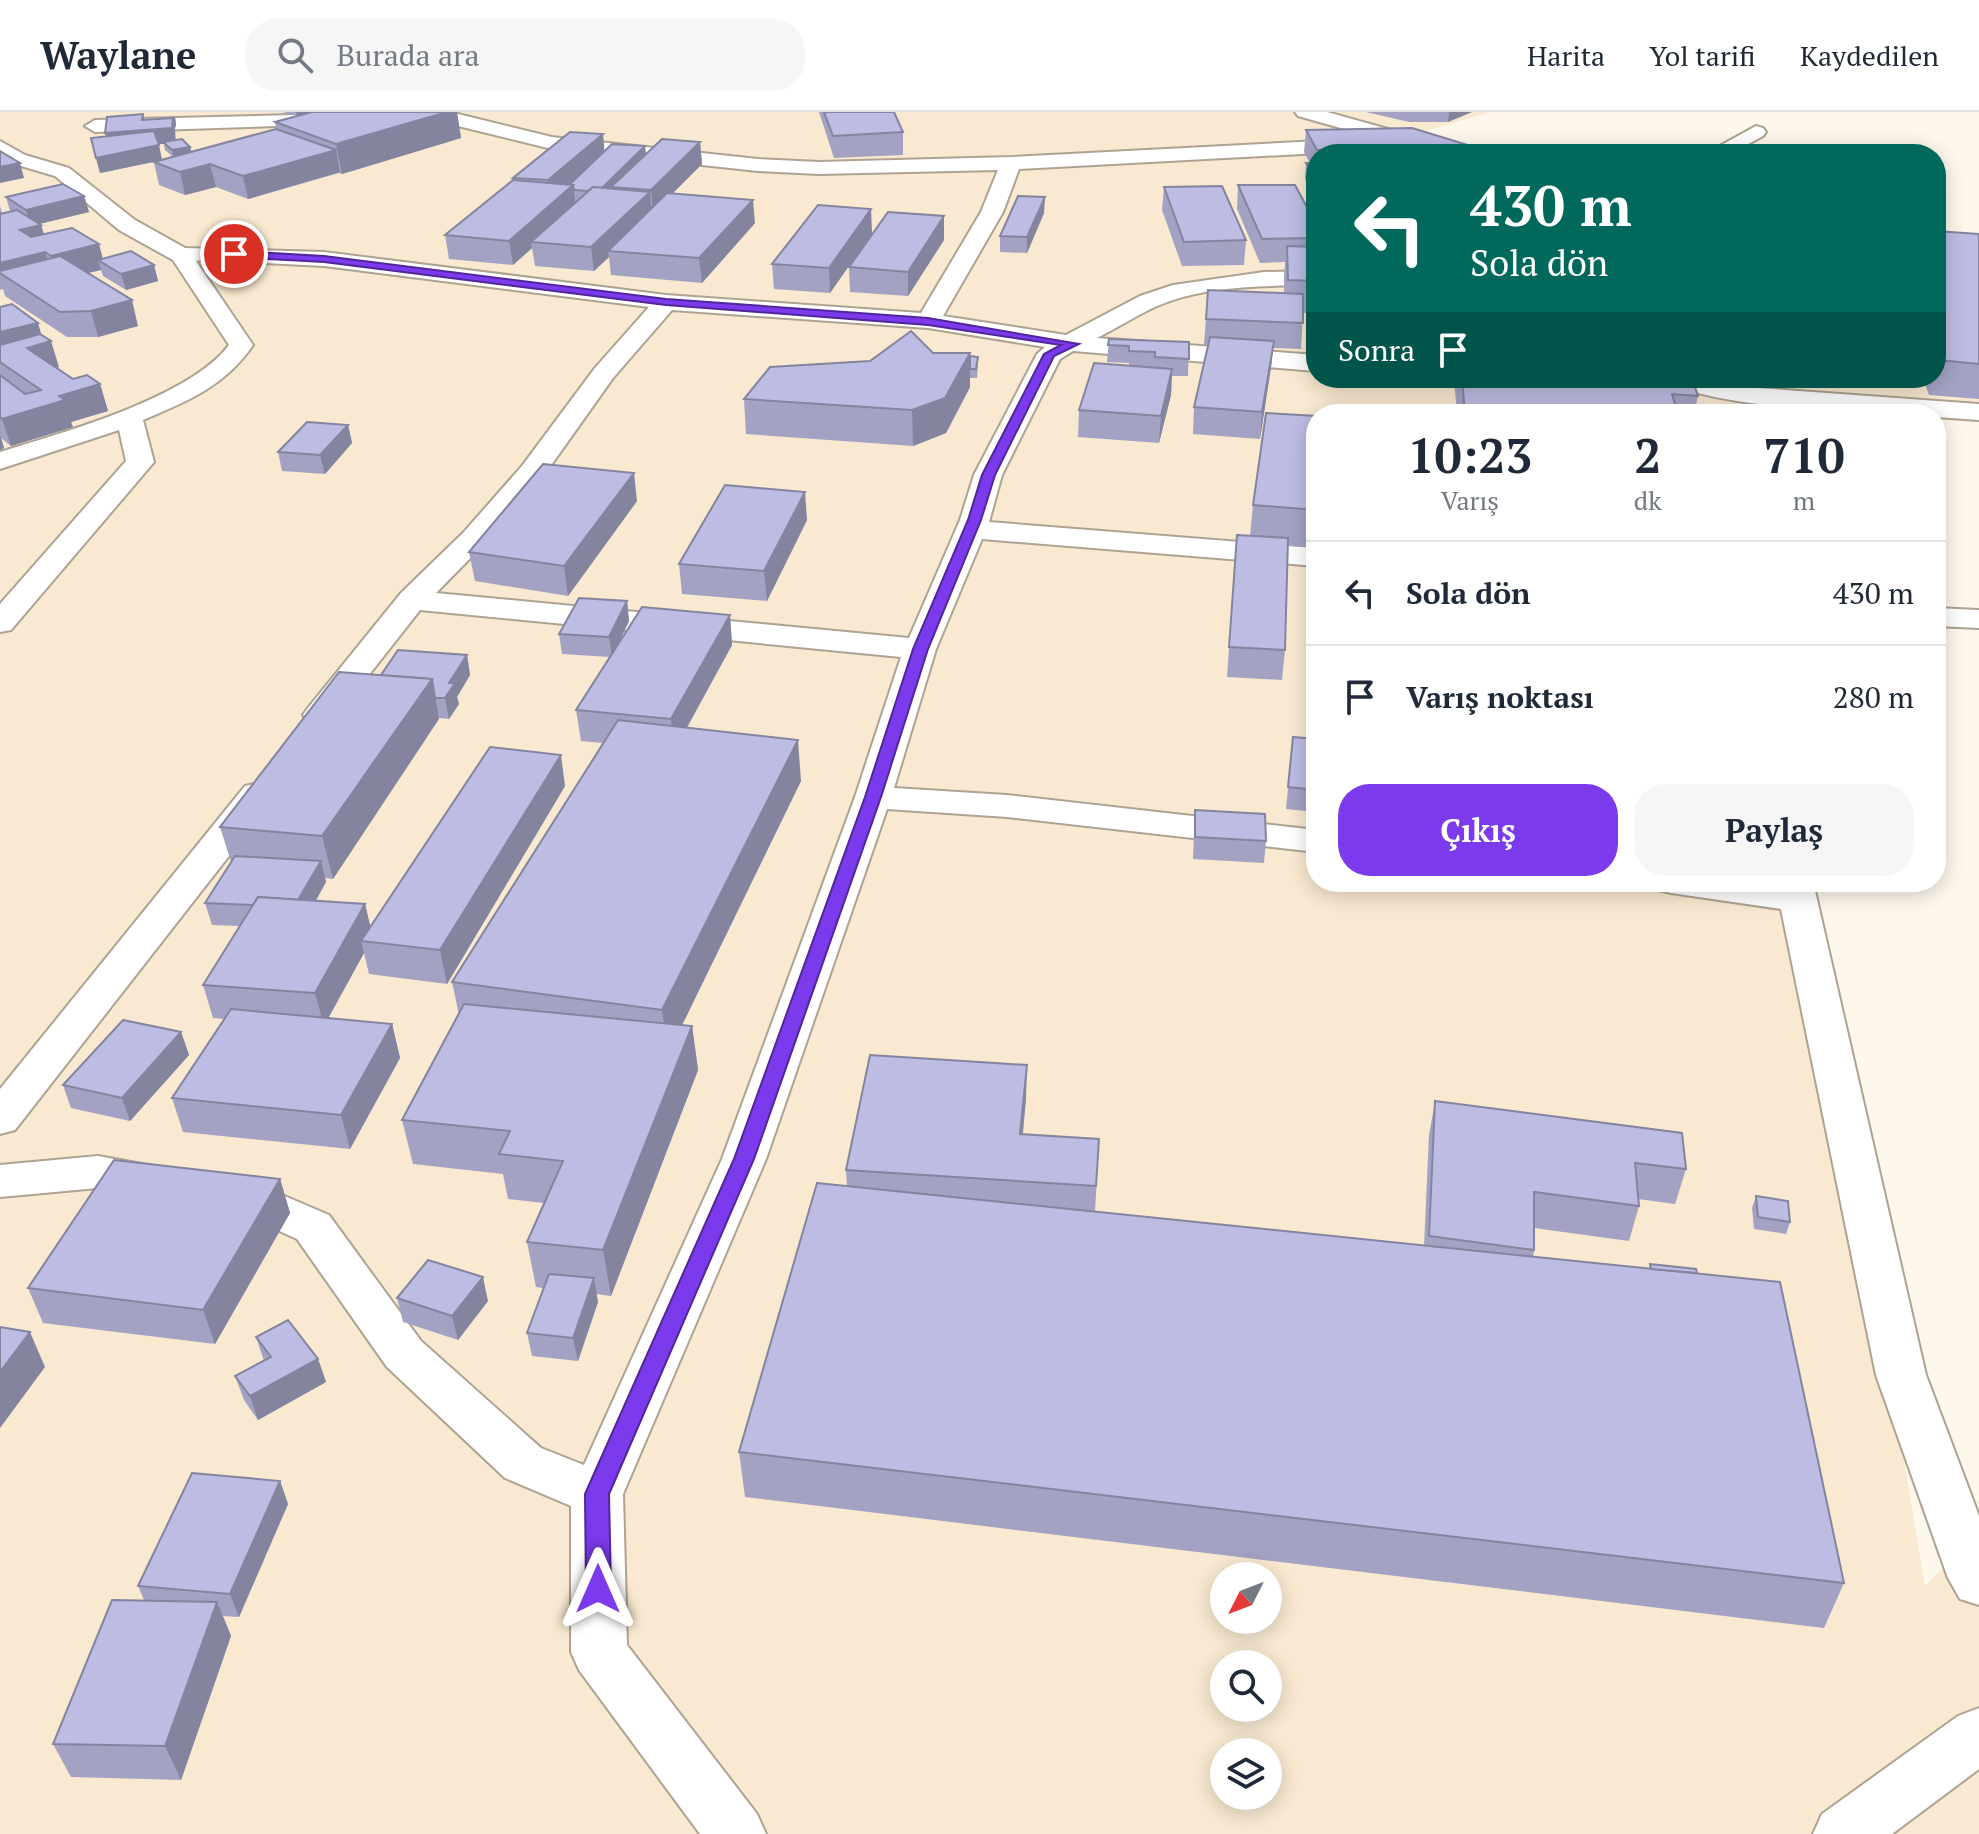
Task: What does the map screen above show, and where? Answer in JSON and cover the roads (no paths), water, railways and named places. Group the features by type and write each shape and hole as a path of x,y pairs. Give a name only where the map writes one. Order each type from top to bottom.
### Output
{"street":[{"path":"454,119 477,112"},
{"path":"1305,112 1413,144"},
{"path":"383,118 454,119 552,143 758,165 819,168 1011,163 1306,147"},
{"path":"0,147 18,159 48,171 70,158 103,119 351,119"},
{"path":"1734,144 1756,132"},
{"path":"1367,144 1404,142"},
{"path":"0,461 129,417 209,380 238,356 241,345 181,255 127,225 70,158"},
{"path":"928,321 992,212 1011,163"},
{"path":"181,255 204,253 324,259 666,302 928,321 1074,344 1306,362"},
{"path":"736,1834 599,1652 597,1494 744,1159 873,797 920,649 972,529 988,475 1050,354 1074,344 1148,301 1181,290 1264,279 1306,278"},
{"path":"304,736 412,600 473,539 532,472 604,373 666,302"},
{"path":"1664,388 1716,402 1753,388"},
{"path":"1696,388 1716,402"},
{"path":"1765,388 1908,404"},
{"path":"1946,408 1979,412"},
{"path":"0,623 140,462 129,417"},
{"path":"972,529 1306,556"},
{"path":"412,600 920,649"},
{"path":"1946,617 1979,619"},
{"path":"0,1119 275,773"},
{"path":"873,797 1007,806 1306,840"},
{"path":"1796,892 1901,1375 1979,1582"},
{"path":"0,1181 98,1172 233,1191 313,1227 404,1354 523,1463 597,1494"},
{"path":"1843,1834 1979,1735"}]}
